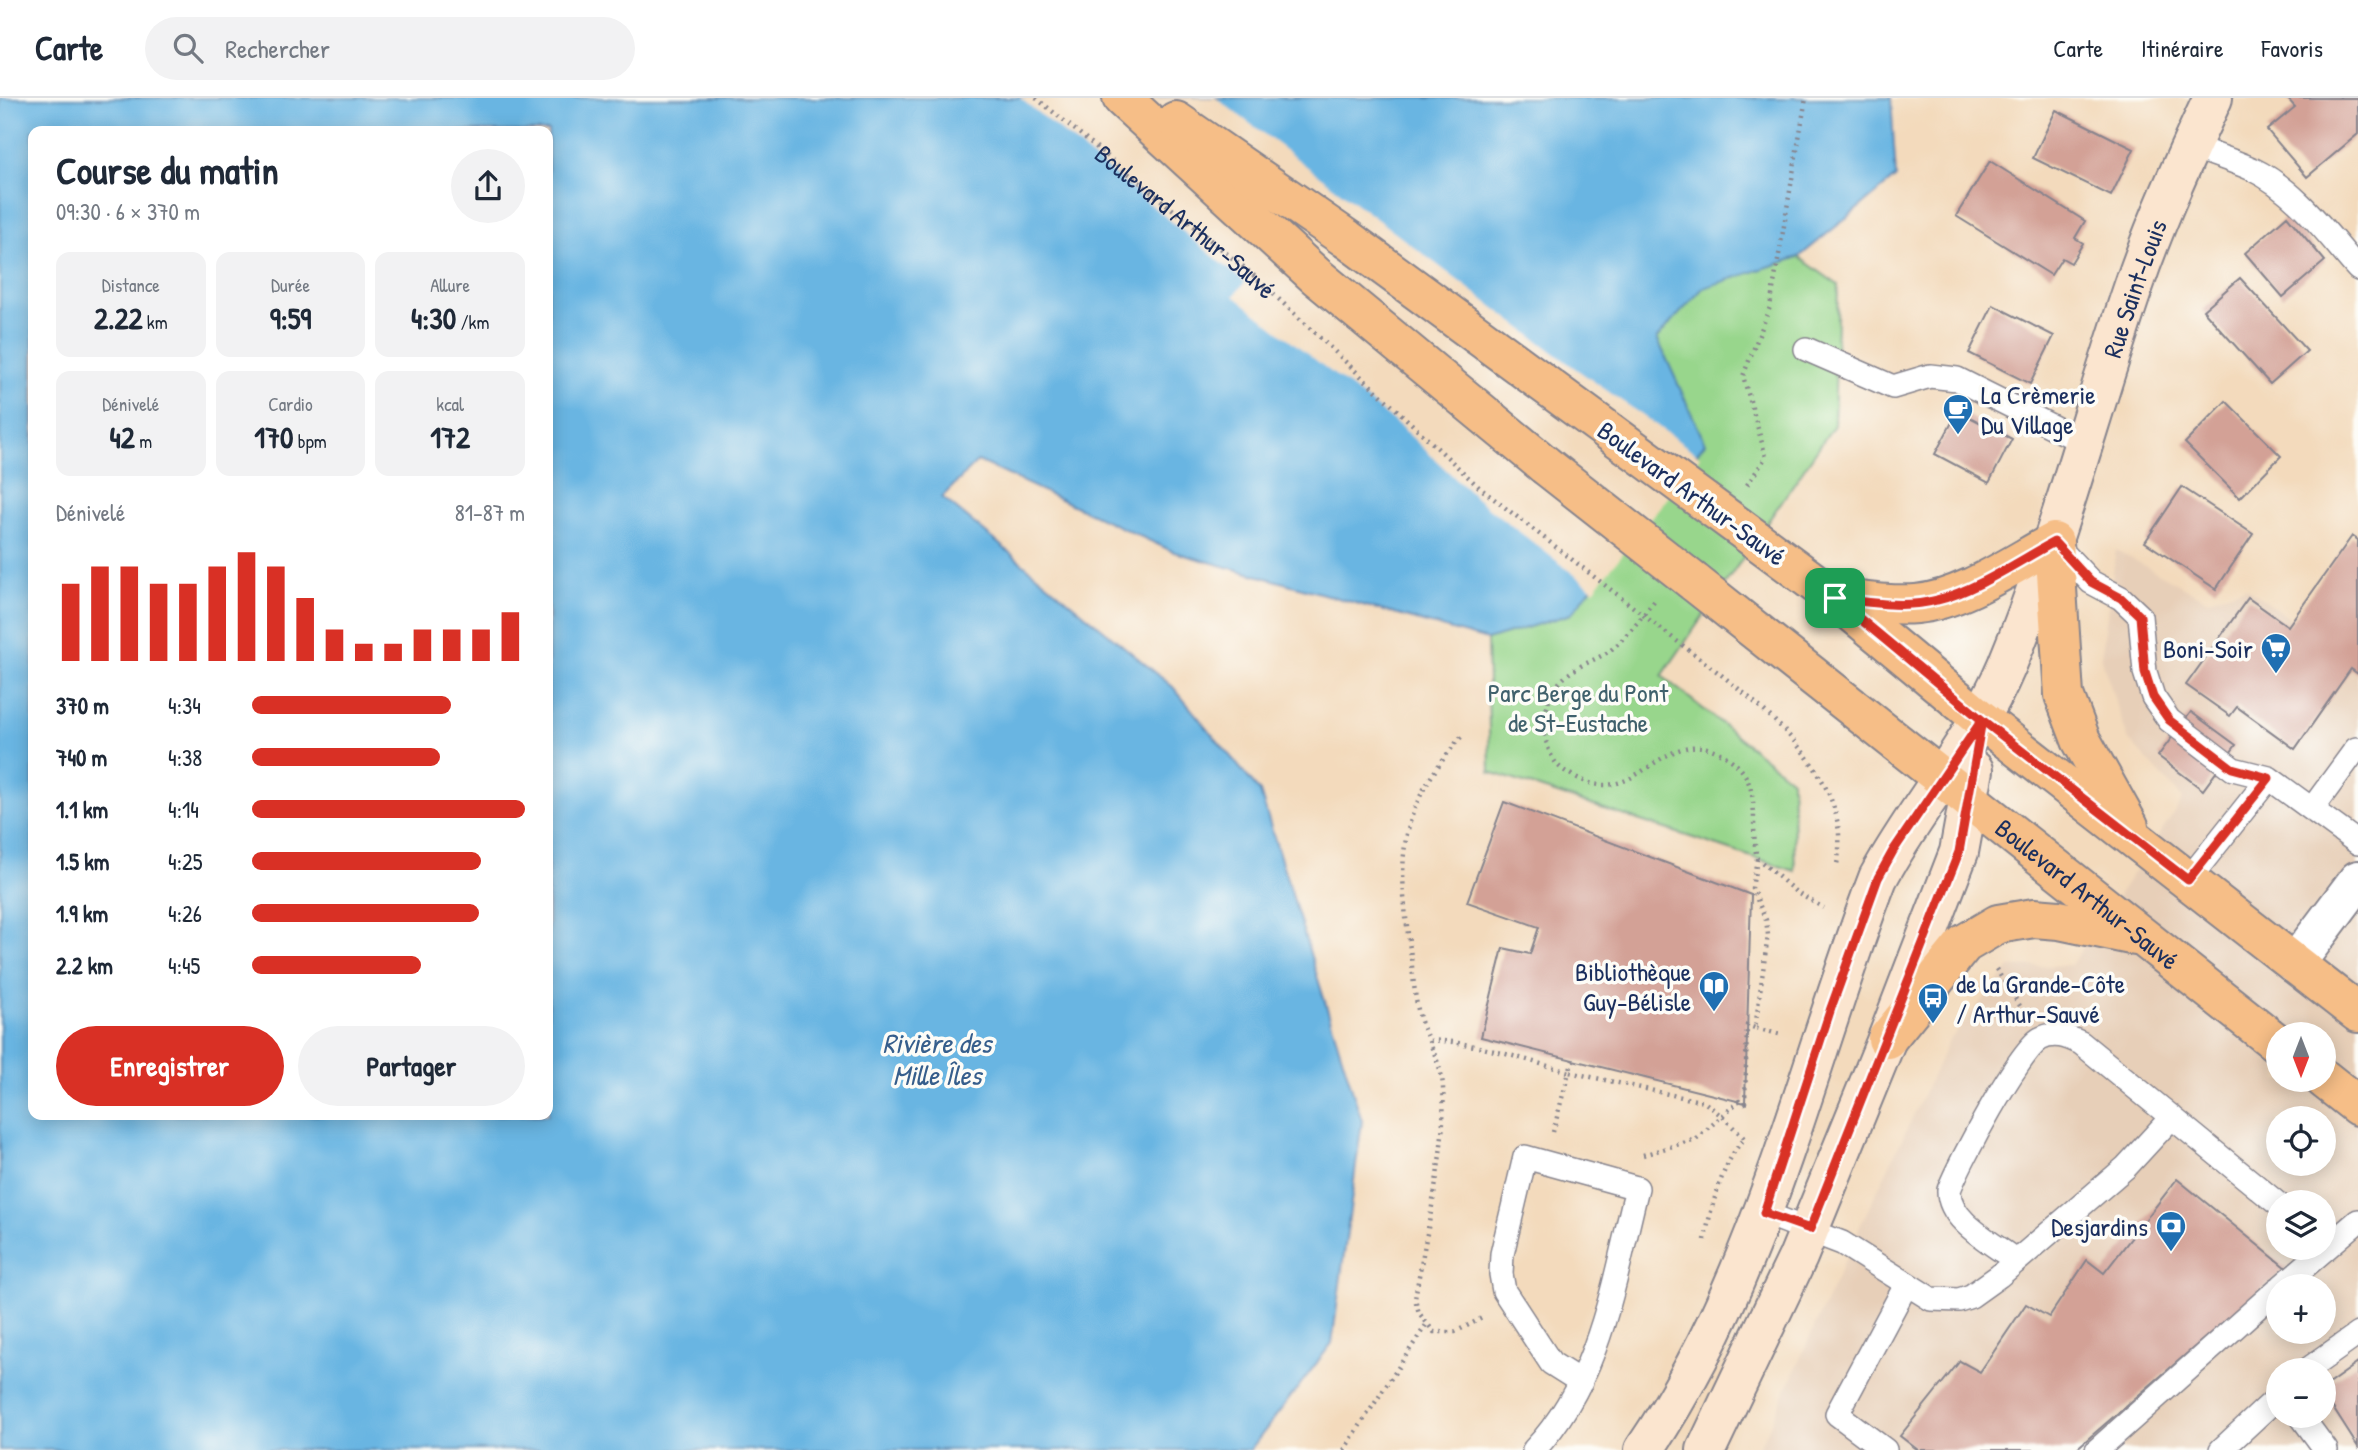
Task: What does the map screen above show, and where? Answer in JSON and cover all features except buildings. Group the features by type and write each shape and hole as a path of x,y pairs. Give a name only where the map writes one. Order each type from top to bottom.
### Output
{"main road":[{"name":"Boulevard Arthur-Sauvé","path":"1122,98 1316,276 1955,791 2266,1035"},
{"name":"Boulevard Arthur-Sauvé","path":"1143,98 1741,509 1835,598 1982,720 2358,1013"},
{"name":"Rue Saint-Louis","path":"1644,1450 1714,1332 1764,1213 1831,1008 1878,878 1955,791 2054,542 2134,286 2213,98"},
{"path":"1835,598 1895,604 1937,600 1958,593 2054,542 2064,695 2081,740 2136,839"},
{"path":"1715,1447 1810,1229 1959,852 1955,791"},
{"path":"1887,1039 1964,944 1998,924 2034,918 2059,920 2141,937"},
{"path":"2336,1089 2358,1106"}],"street":[{"path":"2294,964 2358,880"}],"lane":[{"path":"2191,146 2253,170 2280,187 2306,210 2358,269"},
{"path":"1805,349 1893,387 1930,376 1957,379 2085,443"},
{"path":"2054,542 2091,582 2127,602 2140,616 2145,672 2153,697 2169,720 2232,768 2269,778 2358,843"},
{"path":"2312,809 2356,748"},
{"path":"2188,880 2269,778"},
{"path":"2016,1261 1960,1218 1948,1202 1949,1190 2031,1046 2042,1037 2056,1035 2081,1044 2266,1194"},
{"path":"1764,1213 1842,1243 1931,1299 1959,1300 1971,1296 2016,1261 2126,1167 2172,1117"},
{"path":"1534,1450 1556,1425 1581,1382 1598,1340 1637,1188 1525,1157 1503,1254 1501,1274 1504,1291 1551,1363 1581,1382"},
{"path":"2336,1237 2358,1221"},
{"path":"2295,1274 2309,1260"},
{"path":"1885,1450 1836,1414 1906,1285"},
{"path":"2097,1450 2266,1300"},
{"path":"2323,1358 2358,1334"},
{"path":"2221,1450 2266,1408"},
{"path":"2310,1428 2326,1450"}],"path":[{"name":"Boulevard Arthur-Sauvé","path":"1036,98 1252,274 1480,488 1779,725 1812,764 1829,795"},
{"path":"1741,509 1766,457 1743,376 1770,307 1806,98"},
{"path":"1658,597 1621,641 1608,652 1566,675 1554,689 1544,722 1549,752 1557,765 1574,777 1592,785 1609,787 1625,783 1670,752 1701,746 1732,760 1751,785 1757,858 1752,888 1766,920 1768,935 1755,1028"},
{"path":"1461,737 1428,779 1404,842 1401,877 1420,1018 1430,1041 1443,1087 1435,1180 1415,1299 1426,1325 1434,1332 1445,1333 1469,1326"},
{"path":"1757,858 1797,893 1826,909"},
{"path":"1991,961 2029,1019"},
{"path":"1640,1156 1696,1139 1739,1101 1745,1103 1747,1025 1781,1035"},
{"path":"1430,1041 1439,1040 1488,1050 1569,1072 1704,1102 1745,1139"},
{"path":"1550,1146 1573,1060"},
{"path":"1343,1450 1426,1325"}],"shaded area":[{"path":"2116,550 2207,600 2246,587 2358,668 2358,1450 1756,1450 1766,1434 1862,1222 1949,1041 2010,967 2071,965 2183,799 2128,739 2101,658"}],"green space":[{"name":"Parc Berge du Pont de St-Eustache","path":"1799,257 1838,285 1834,425 1662,676 1792,780 1795,871 1490,772 1487,640 1571,614 1657,338 1703,287"}],"water":[{"name":"Rivière des Mille Îles","path":"0,98 1891,98 1896,177 1799,257 1703,288 1657,338 1705,443 1571,614 1487,640 1174,552 978,461 942,497 1173,687 1260,792 1362,1121 1332,1343 1250,1450 0,1450"}],"pier":[{"path":"1020,98 1216,98 1569,364 1700,456 1594,590 1476,498 1401,427 1234,296 1245,282"}],"place":[{"name":"La Crèmerie Du Village","path":"1958,436"},
{"name":"Boni-Soir","path":"2276,675"},
{"name":"Bibliothèque Guy-Bélisle","path":"1714,1013"},
{"name":"de la Grande-Côte / Arthur-Sauvé","path":"1933,1025"},
{"name":"Desjardins","path":"2171,1253"}],"route":[{"path":"1835,598 1895,604 1937,600 1958,593 2054,542 2091,582 2121,598 2140,616 2145,672 2160,711 2232,768 2269,778 2188,880 1982,720 1893,851 1878,878 1831,1008 1764,1213 1810,1229 1959,852 1982,720 1835,598"}]}
